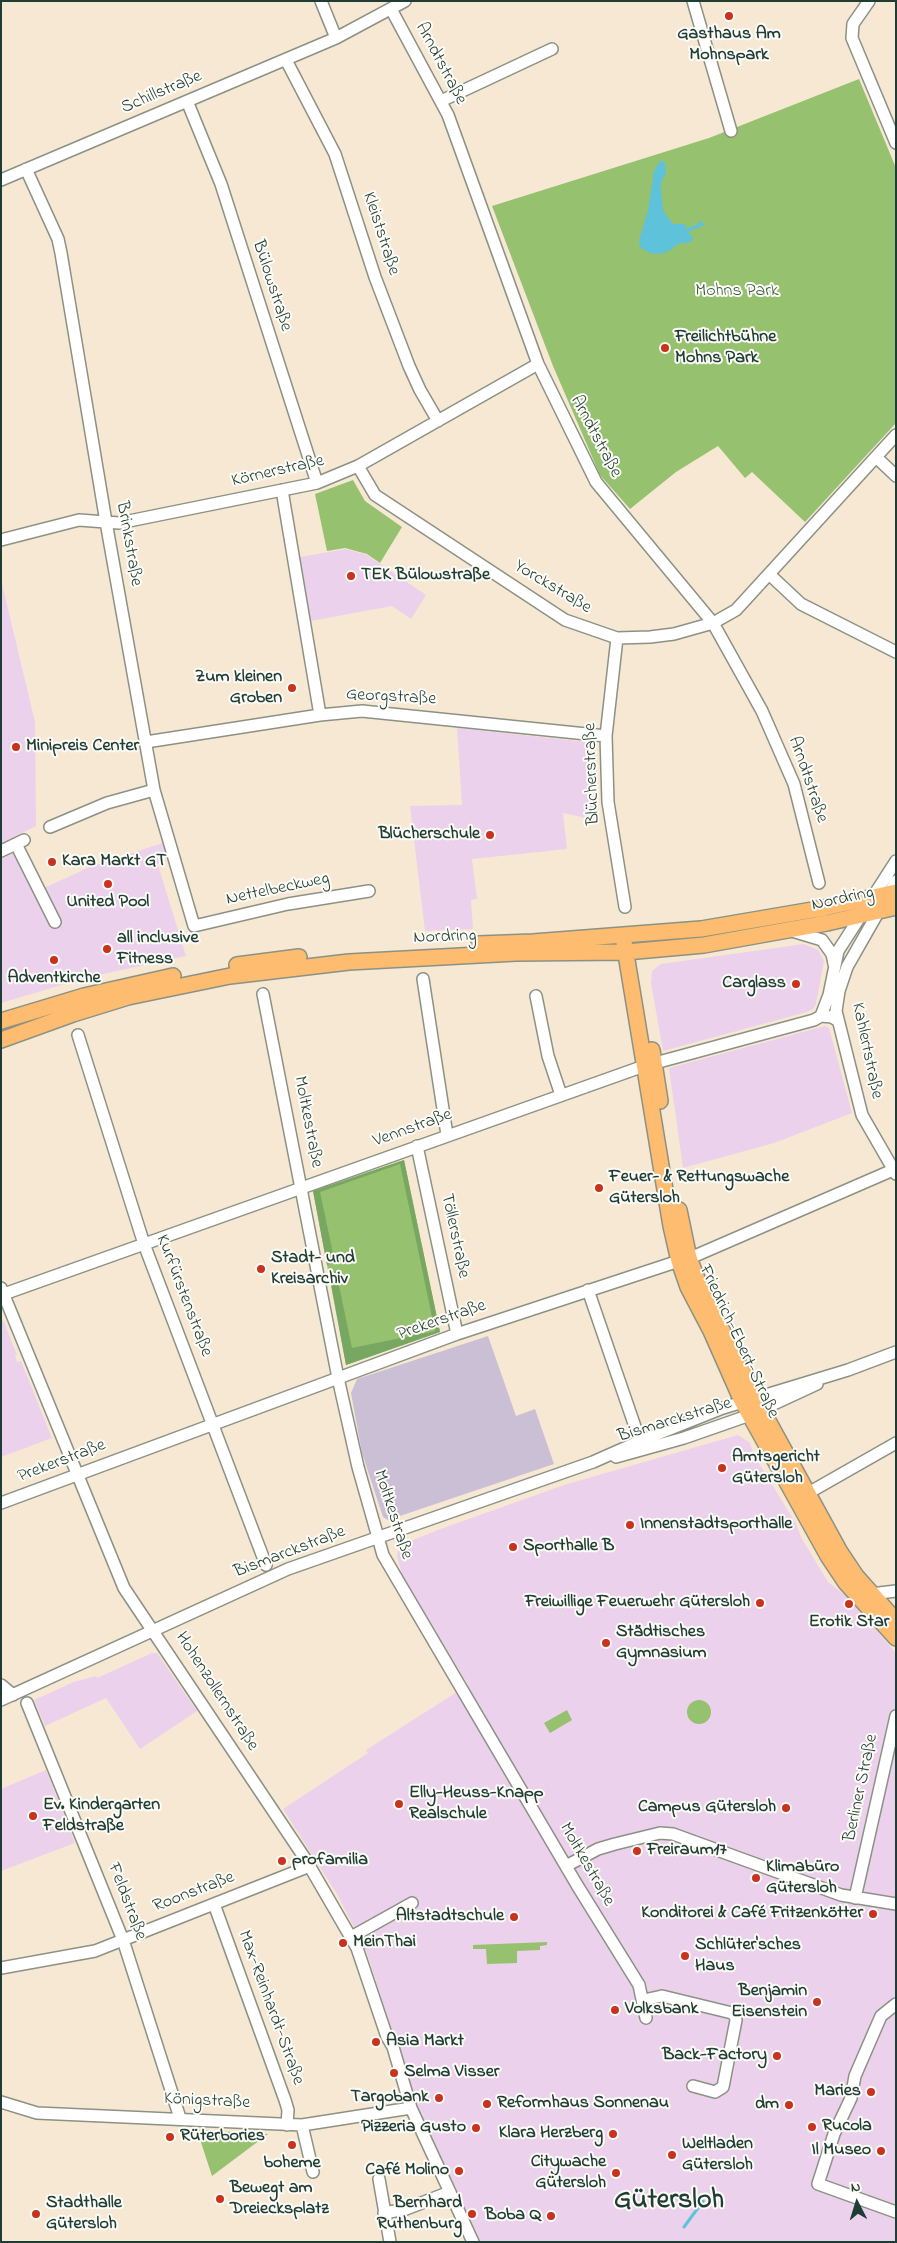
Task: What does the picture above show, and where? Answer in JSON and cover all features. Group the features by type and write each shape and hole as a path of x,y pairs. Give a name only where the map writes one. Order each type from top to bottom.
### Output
{"main road":[{"name":"Nordring","path":"1,1021 84,996 126,986 273,960 422,947 533,942 701,929 760,920 870,898 893,898"},
{"name":"Nordring","path":"1,1040 73,1014 128,997 230,976 349,962 422,957 630,952 704,945 858,917 877,912 893,898"},
{"name":"Friedrich-Ebert-Straße","path":"628,935 649,1064 671,1226 684,1259 698,1281 749,1399 802,1497 828,1556 846,1583 896,1638"},
{"name":"Friedrich-Ebert-Straße","path":"802,1497 871,1594 896,1621"}],"street":[{"path":"321,1 336,38"},
{"name":"Schillstraße","path":"1,180 336,38 405,1"},
{"path":"693,1 731,131"},
{"path":"870,1 853,24 852,38 896,143"},
{"name":"Arndtstraße","path":"391,9 448,115 538,364 596,482 713,623 762,711 794,784 819,883"},
{"path":"441,100 552,50"},
{"name":"Kleiststraße","path":"286,60 335,154 388,313 420,390 438,421"},
{"name":"Bülowstraße","path":"187,101 221,184 317,483"},
{"name":"Brinkstraße","path":"26,169 58,239 154,790 194,926"},
{"name":"Körnerstraße","path":"1,540 79,520 118,524 317,483 358,466 538,364"},
{"name":"Yorckstraße","path":"358,466 375,495 393,508 565,620 617,638 674,634 713,623 736,610 896,435"},
{"path":"876,457 896,476"},
{"path":"282,490 320,715"},
{"path":"769,574 801,604 896,652"},
{"name":"Blücherstraße","path":"617,638 606,736 608,802 625,907"},
{"name":"Georgstraße","path":"146,742 320,715 371,712 606,736"},
{"path":"50,827 107,803 154,790"},
{"path":"1,851 20,842 55,922"},
{"name":"Kahlertstraße","path":"821,1016 829,995 838,951 870,898 896,861"},
{"path":"893,898 896,881"},
{"name":"Nettelbeckweg","path":"194,926 288,904 369,890"},
{"name":"Kahlertstraße","path":"877,912 843,978 837,1000 838,1021 862,1115 894,1172"},
{"path":"788,930 822,940 832,954 834,965"},
{"path":"423,979 447,1135"},
{"name":"Moltkestraße","path":"263,994 303,1189 338,1378 358,1467 377,1538 391,1571 639,1985 644,2000 646,2018"},
{"path":"536,996 548,1056 561,1095"},
{"path":"821,1016 832,1017 838,1021"},
{"name":"Vennstraße","path":"2,1291 303,1189 447,1135 649,1064 814,1020 821,1016"},
{"name":"Kurfürstenstraße","path":"78,1035 144,1244 266,1565"},
{"name":"Töllerstraße","path":"417,1146 457,1334"},
{"name":"Prekerstraße","path":"1,1503 457,1334 684,1259 894,1172"},
{"path":"591,1289 641,1446"},
{"name":"Hohenzollernstraße","path":"2,1291 5,1309 124,1588 155,1631 310,1866 357,1948 387,2037 393,2046 411,2108 474,2242"},
{"name":"Bismarckstraße","path":"641,1446 749,1399 848,1370 896,1352"},
{"name":"Bismarckstraße","path":"6,1697 155,1631 271,1576 592,1462 756,1413 848,1370"},
{"path":"802,1497 896,1443"},
{"path":"871,1594 896,1591"},
{"path":"1,1685 6,1697"},
{"name":"Feldstraße","path":"27,1703 123,1940 180,2118"},
{"name":"Berliner Straße","path":"855,1898 896,1716"},
{"path":"566,1866 615,1844 660,1833 673,1834 840,1895 896,1904"},
{"name":"Roonstraße","path":"1,1968 95,1951 310,1866"},
{"path":"351,1937 412,1903"},
{"name":"Max-Reinhardt-Straße","path":"214,1904 285,2100 288,2110 287,2125"},
{"path":"644,2000 662,1996 732,2013 735,2016 736,2020 723,2088 715,2092 694,2086"},
{"path":"896,2004 881,2016 855,2076 851,2098 834,2134 818,2184 896,2212"},
{"name":"Königstraße","path":"1,2102 37,2113 180,2118 287,2125 302,2125 411,2108"},
{"path":"302,2125 313,2172"},
{"path":"379,2180 390,2242"},
{"path":"384,2213 406,2209 450,2192"}],"shaded area":[{"name":"TEK Bülowstraße","path":"346,549 367,555 426,595 411,619 392,606 311,621 300,557"},
{"path":"1,580 35,722 36,826 1,843"},
{"name":"Blücherschule","path":"457,728 596,743 600,821 563,813 567,849 472,859 477,899 471,900 473,929 425,931 410,806 462,805"},
{"path":"163,843 165,848 158,865 186,956 85,978 1,1003 1,859 22,849 42,889 92,866"},
{"path":"804,944 818,950 824,961 816,1004 813,1009 663,1051 651,983 652,971 661,964"},
{"path":"825,1026 829,1028 852,1113 774,1143 683,1168 669,1068"},
{"path":"3,1320 17,1355 15,1356 17,1362 21,1361 52,1438 1,1457 1,1321"},
{"path":"488,1336 516,1416 535,1409 554,1464 388,1520 383,1517 362,1453 351,1393 357,1379"},
{"path":"738,1435 750,1443 754,1455 796,1524 802,1539 828,1582 847,1597 896,1653 896,2242 481,2242 413,2097 367,1953 337,1894 283,1809 368,1753 366,1750 468,1685 402,1575 397,1556 399,1548 408,1542 438,1530 564,1485"},
{"path":"152,1653 157,1653 197,1711 140,1749 106,1698 45,1726 34,1700 74,1682 96,1676 97,1678"},
{"name":"Ev. Kindergarten Feldstraße","path":"46,1770 75,1843 1,1871 1,1789"}],"green space":[{"name":"Mohns Park","path":"859,79 896,168 896,423 805,522 752,472 745,478 718,446 676,472 630,509 600,475 553,366 492,206 709,138"},
{"path":"353,480 365,501 402,527 380,563 367,554 345,548 327,551 315,494"},
{"path":"404,1160 440,1332 346,1365 313,1191"},
{"path":"404,1160 440,1332 346,1365 329,1273 336,1271 352,1348 435,1331 400,1164 320,1192 335,1263 327,1265 313,1191"},
{"path":"699,1700 708,1703 711,1712 708,1721 699,1724 690,1721 687,1712 690,1703"},
{"path":"567,1710 572,1720 550,1733 544,1723"},
{"path":"547,1942 547,1945 540,1946 540,1950 517,1951 517,1963 487,1964 486,1949 473,1949 473,1945"},
{"path":"197,2130 268,2134 212,2176"}],"water":[{"path":"660,161 665,162 666,173 661,182 663,210 673,224 685,224 693,238 691,242 678,244 669,251 659,254 650,253 641,248 639,241 648,210 654,171"},
{"path":"701,221 705,225 688,232 688,228 699,224 698,222"}],"waterway":[{"path":"684,2227 703,2201"}],"place":[{"name":"Gasthaus Am Mohnspark","path":"729,16"},
{"name":"Freilichtbühne Mohns Park","path":"665,348"},
{"name":"TEK Bülowstraße","path":"351,576"},
{"name":"Zum kleinen Groben","path":"292,688"},
{"name":"Minipreis Center","path":"16,747"},
{"name":"Blücherschule","path":"490,835"},
{"name":"Kara Markt GT","path":"52,862"},
{"name":"United Pool","path":"108,884"},
{"name":"all inclusive Fitness","path":"107,949"},
{"name":"Adventkirche","path":"54,960"},
{"name":"Carglass","path":"796,984"},
{"name":"Feuer- & Rettungswache Gütersloh","path":"599,1188"},
{"name":"Stadt- und Kreisarchiv","path":"261,1269"},
{"name":"Amtsgericht Gütersloh","path":"722,1468"},
{"name":"Innenstadtsporthalle","path":"630,1525"},
{"name":"Sporthalle B","path":"513,1547"},
{"name":"Freiwillige Feuerwehr Gütersloh","path":"760,1603"},
{"name":"Erotik Star","path":"849,1604"},
{"name":"Städtisches Gymnasium","path":"606,1643"},
{"name":"Elly-Heuss-Knapp Realschule","path":"399,1804"},
{"name":"Campus Gütersloh","path":"786,1808"},
{"name":"Ev. Kindergarten Feldstraße","path":"33,1816"},
{"name":"Freiraum17","path":"637,1851"},
{"name":"profamilia","path":"282,1861"},
{"name":"Klimabüro Gütersloh","path":"756,1878"},
{"name":"Konditorei & Café Fritzenkötter","path":"873,1914"},
{"name":"Altstadtschule","path":"514,1917"},
{"name":"MeinThai","path":"343,1943"},
{"name":"Schlüter'sches Haus","path":"685,1956"},
{"name":"Benjamin Eisenstein","path":"817,2002"},
{"name":"Volksbank","path":"615,2010"},
{"name":"Asia Markt","path":"376,2042"},
{"name":"Back-Factory","path":"777,2056"},
{"name":"Selma Visser","path":"394,2073"},
{"name":"Maries","path":"871,2092"},
{"name":"Targobank","path":"439,2098"},
{"name":"Reformhaus Sonnenau","path":"487,2104"},
{"name":"dm","path":"789,2105"},
{"name":"Rucola","path":"812,2127"},
{"name":"Pizzeria Gusto","path":"476,2128"},
{"name":"Klara Herzberg","path":"613,2134"},
{"name":"Rüterbories","path":"170,2137"},
{"name":"boheme","path":"292,2145"},
{"name":"Il Museo","path":"881,2151"},
{"name":"Weltladen Gütersloh","path":"672,2155"},
{"name":"Café Molino","path":"459,2171"},
{"name":"Citywache Gütersloh","path":"616,2173"},
{"name":"Bewegt am Dreiecksplatz","path":"220,2199"},
{"name":"Stadthalle Gütersloh","path":"36,2214"},
{"name":"Bernhard Ruthenburg","path":"472,2214"},
{"name":"Boba Q","path":"551,2216"}],"district":[{"name":"Gütersloh","path":"669,2202"}]}
